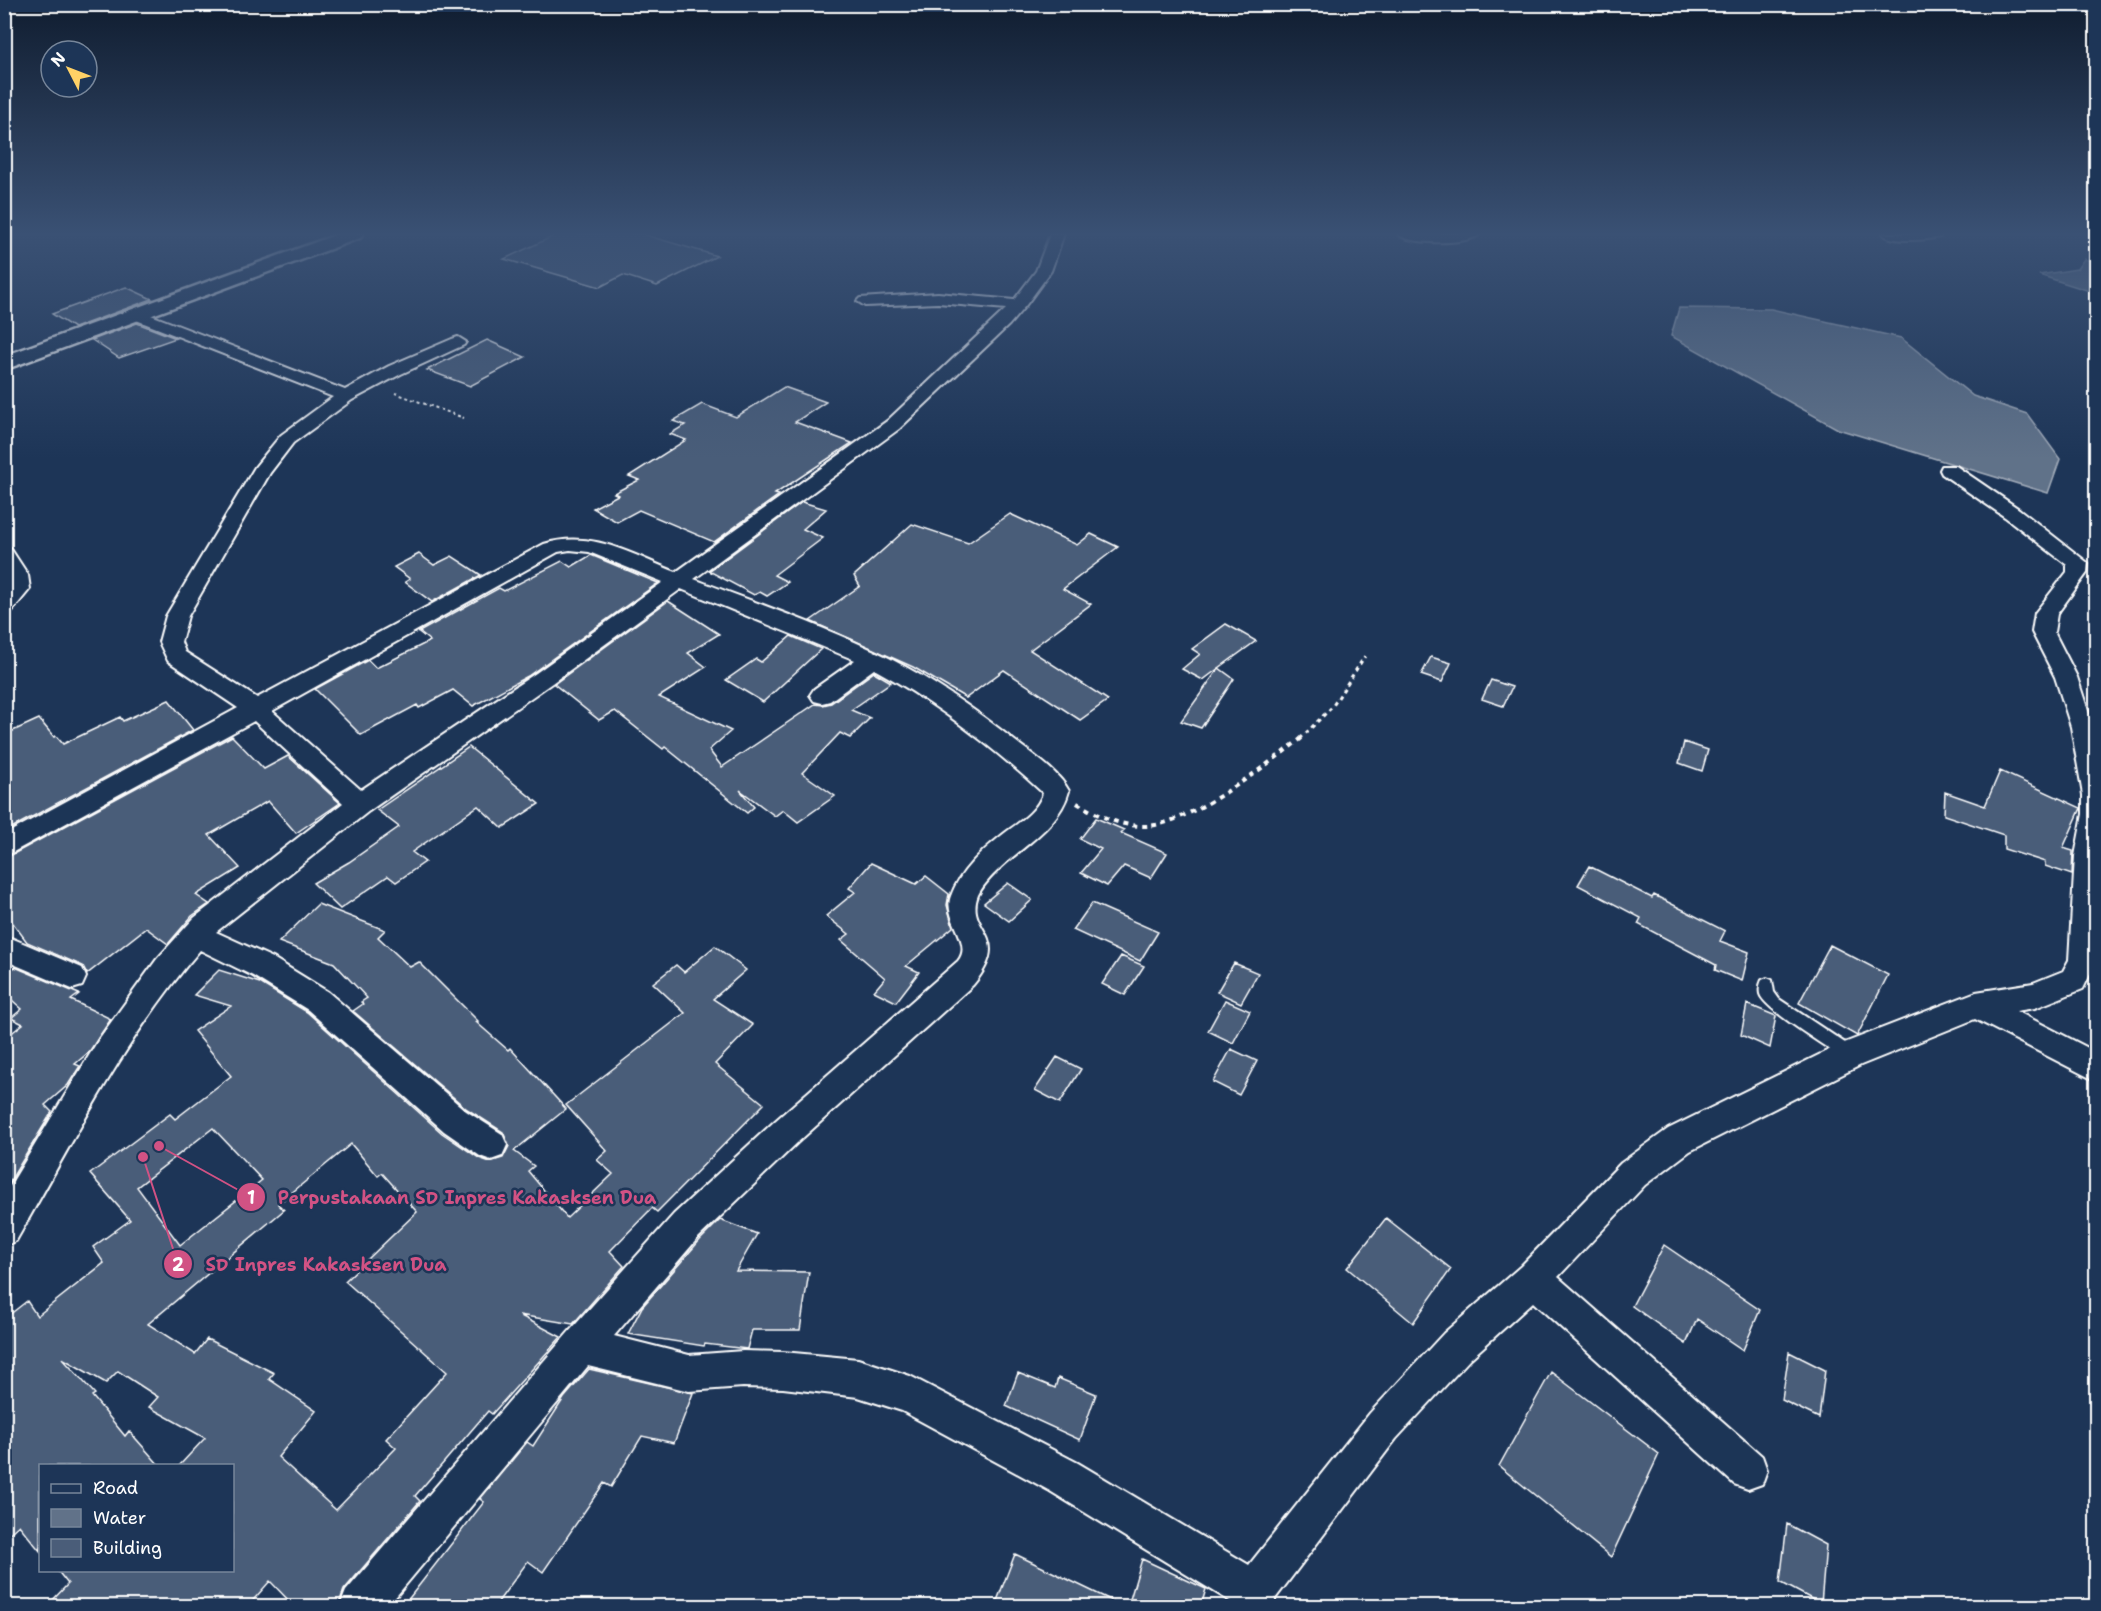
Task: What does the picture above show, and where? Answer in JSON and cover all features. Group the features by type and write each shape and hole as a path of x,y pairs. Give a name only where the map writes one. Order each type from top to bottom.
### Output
{"main road":[{"path":"4,364 153,309"}],"street":[{"path":"4,1229 110,1049 167,968 195,935 220,911 360,804 679,582 892,425 1003,322 1014,309"},
{"path":"137,315 346,396"},
{"path":"360,804 256,708 176,656 170,642 177,616 229,526 287,439 346,396 458,342"},
{"path":"581,1346 688,1373 743,1369 783,1370 858,1378 910,1395 1064,1477 1254,1599 1383,1426 1457,1346 1533,1278 1633,1174 1678,1140 1850,1055 1976,1005 2035,994 2073,980 2083,960 2088,856 2096,814 2096,795 2082,727 2066,677 2043,632 2046,613 2077,573 2078,563 2012,513 1949,470"},
{"path":"4,846 550,548 566,542 580,543 623,558 871,660 961,714 1011,751 1056,791 1051,806 1004,848 972,882 963,896 964,918 977,947 976,958 963,976 786,1132 686,1226 361,1606"},
{"path":"4,553 18,575 19,589 4,606"},
{"path":"822,695 871,660"},
{"path":"195,935 263,966 318,1001 455,1121 491,1145"},
{"path":"4,947 72,977"},
{"path":"1976,1005 2097,1067"},
{"path":"1533,1278 1748,1470"}],"lane":[{"path":"1767,984 1767,994 1774,1004 1850,1055"}],"path":[{"path":"369,384 464,418"},
{"path":"1056,791 1096,815 1117,823 1135,826 1158,825 1198,806 1255,772 1300,740 1324,715 1350,682 1365,656"}],"water":[{"path":"1679,309 1772,309 1901,338 1973,396 2027,414 2060,459 2048,493 1838,429 1671,336"}],"building":[{"path":"65,309 125,309 74,328 52,314"},
{"path":"137,323 176,338 119,358 92,340"},
{"path":"487,340 525,357 470,386 427,370"},
{"path":"784,387 826,402 795,422 852,443 775,494 779,495 714,542 639,510 617,522 593,508 618,495 614,493 639,480 629,476 686,440 670,434 685,425 673,421 702,404 736,417"},
{"path":"802,502 826,509 803,529 823,538 774,575 788,582 767,596 760,592 754,595 709,571"},
{"path":"1010,514 1077,545 1091,534 1118,547 1063,589 1091,604 1030,650 1108,700 1080,720 1004,670 966,698 913,667 810,621 860,586 854,576 912,524 968,543"},
{"path":"419,554 434,565 452,556 481,575 432,602 405,582 410,579 394,567"},
{"path":"591,555 658,583 528,676 473,706 453,690 419,708 417,705 361,735 315,689 368,660 376,668 430,641 419,632 499,588 504,591 562,561 571,567"},
{"path":"668,601 719,634 688,653 706,667 659,697 731,731 709,750 722,767 815,704 831,703 874,672 891,682 851,710 870,718 850,738 840,733 802,773 835,796 798,822 783,810 775,816 740,790 754,807 747,813 665,747 663,749 615,711 599,720 554,684"},
{"path":"1226,624 1256,641 1203,680 1182,669 1200,654 1192,649"},
{"path":"791,636 821,649 763,702 726,680 756,659 761,662"},
{"path":"1431,657 1451,663 1442,682 1421,675"},
{"path":"1219,668 1234,679 1201,728 1181,721"},
{"path":"1491,680 1512,687 1503,706 1482,699"},
{"path":"169,700 193,730 4,832 4,735 39,719 63,744 120,717 123,721"},
{"path":"232,736 264,769 288,756 340,803 296,833 268,801 209,835 240,868 196,895 209,904 192,916 168,944 146,928 87,974 83,966 27,942 4,911 4,859"},
{"path":"1684,742 1708,750 1702,771 1679,763"},
{"path":"469,747 539,804 502,828 478,806 412,852 425,862 396,882 388,876 340,909 313,883 349,862 399,827 377,810"},
{"path":"2000,771 2081,808 2063,848 2073,851 2072,875 2045,866 2045,862 2004,849 2004,835 1944,815 1945,792 1985,806"},
{"path":"1096,818 1124,830 1121,833 1167,853 1151,878 1124,866 1107,886 1081,873 1101,849 1080,839"},
{"path":"871,863 916,884 926,876 949,894 947,905 953,927 906,966 919,972 896,1002 874,991 885,978 841,940 849,934 826,916 855,892 849,888"},
{"path":"1589,866 1652,898 1654,895 1725,931 1720,941 1749,952 1742,981 1715,970 1716,965 1638,924 1641,918 1578,885"},
{"path":"1008,883 1032,900 1009,921 984,903"},
{"path":"1092,903 1158,932 1140,961 1073,930"},
{"path":"318,904 385,930 378,937 410,967 419,962 478,1021 476,1022 508,1050 510,1048 566,1109 514,1151 534,1166 528,1171 567,1218 613,1174 597,1160 607,1151 566,1105 685,1013 653,983 676,965 684,972 715,946 746,970 713,999 753,1025 715,1064 764,1104 657,1212 652,1208 610,1251 624,1266 573,1324 519,1315 561,1337 492,1414 488,1411 415,1496 420,1501 344,1590 338,1606 294,1606 270,1581 248,1606 47,1606 68,1584 59,1572 234,1572 234,1464 181,1464 205,1438 149,1407 158,1397 118,1371 106,1383 62,1358 95,1394 92,1396 125,1436 129,1431 158,1464 39,1464 39,1550 19,1525 4,1538 4,1319 27,1301 37,1316 104,1263 93,1247 130,1220 90,1174 170,1114 175,1119 231,1076 194,1031 231,1006 194,995 219,970 260,983 307,1012 442,1133 479,1158 490,1162 503,1158 509,1146 503,1132 467,1109 353,1011 367,998 334,963 279,942","holes":["213,1128 262,1180 180,1245 137,1187","351,1144 378,1176 382,1173 417,1212 345,1281 447,1372 386,1439 396,1448 336,1510 278,1457 316,1411 269,1379 274,1373 207,1339 195,1354 148,1324 284,1210 278,1204"]},
{"path":"1830,945 1888,975 1857,1036 1799,1003"},
{"path":"1121,956 1144,966 1125,995 1102,984"},
{"path":"1234,963 1258,973 1241,1003 1217,992"},
{"path":"15,967 79,994 71,1000 111,1019 89,1052 75,1064 80,1066 68,1085 45,1105 52,1112 4,1191 4,1039 23,1024 11,1018 22,1009 4,993 4,974"},
{"path":"1225,1000 1250,1011 1233,1043 1208,1031"},
{"path":"1747,1004 1776,1016 1770,1048 1741,1035"},
{"path":"1231,1049 1257,1061 1239,1095 1213,1082"},
{"path":"1057,1057 1081,1069 1060,1103 1035,1090"},
{"path":"1386,1218 1451,1269 1413,1323 1347,1268"},
{"path":"720,1220 757,1234 736,1271 809,1272 800,1330 752,1330 747,1349 705,1344 704,1346 628,1334 642,1307"},
{"path":"1664,1245 1760,1310 1743,1350 1697,1319 1686,1344 1632,1306"},
{"path":"1789,1352 1825,1370 1819,1418 1782,1400"},
{"path":"589,1369 693,1393 674,1443 642,1436 611,1487 604,1483 543,1572 528,1561 495,1606 403,1606 484,1502 480,1499 527,1442 533,1446 564,1398"},
{"path":"1551,1372 1659,1454 1611,1557 1499,1466"},
{"path":"1018,1373 1055,1388 1058,1378 1096,1394 1080,1440 1006,1406"},
{"path":"1787,1524 1826,1545 1821,1604 1780,1582"},
{"path":"1015,1554 1123,1606 995,1606"},
{"path":"1142,1559 1206,1589 1201,1606 1128,1606"}],"place":[{"name":"Perpustakaan SD Inpres Kakasksen Dua","path":"159,1146"},
{"name":"SD Inpres Kakasksen Dua","path":"143,1157"}]}
